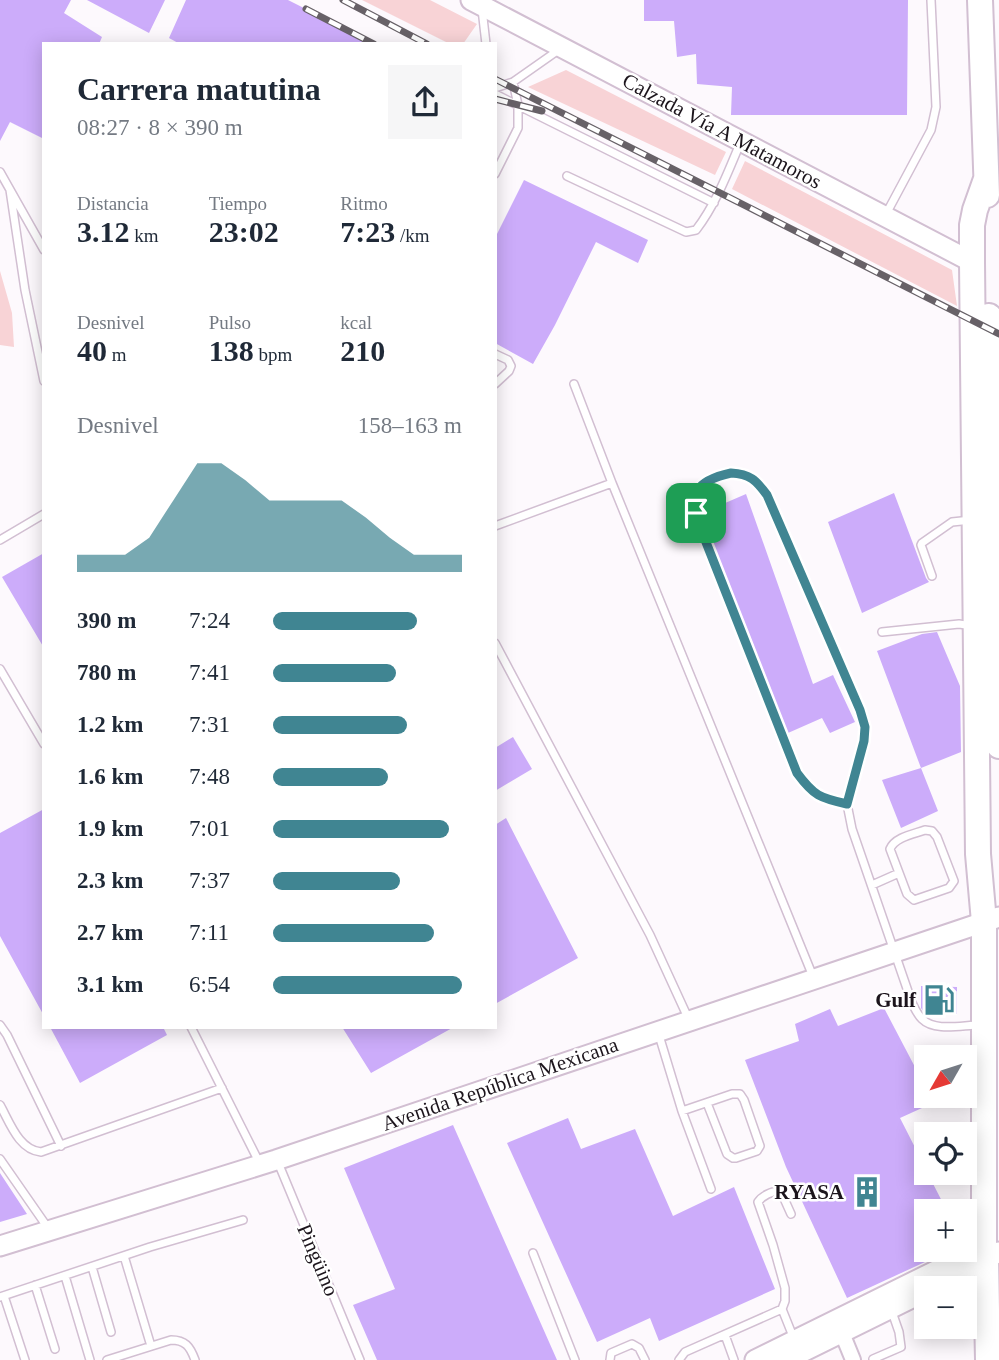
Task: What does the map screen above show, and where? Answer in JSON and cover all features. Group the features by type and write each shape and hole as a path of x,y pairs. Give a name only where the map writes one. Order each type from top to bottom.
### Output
{"highway":[{"path":"980,0 989,330 997,497 999,746"},
{"path":"986,179 972,225 972,262 978,854 994,922 993,1301 988,1360"},
{"path":"979,785 999,808"},
{"path":"978,854 999,878"}],"street":[{"name":"Calzada Vía A Matamoros","path":"476,2 972,262"},
{"name":"Avenida República Mexicana","path":"2,1243 50,1231 268,1162 895,952 994,922"},
{"path":"952,1276 993,1253"},
{"path":"779,1355 993,1253"},
{"path":"779,1355 842,1333 888,1302 914,1294"},
{"path":"842,1333 853,1360"}],"lane":[{"path":"885,216 931,130 936,107 931,0"},
{"path":"476,2 486,42"},
{"path":"497,87 513,82 563,48"},
{"path":"497,170 518,128 518,106 513,82"},
{"path":"497,95 714,203"},
{"path":"567,176 686,232 696,230 714,203 741,141"},
{"path":"0,172 42,246"},
{"path":"10,190 25,290 42,371"},
{"path":"497,355 508,360 511,366 497,382"},
{"path":"574,384 814,979"},
{"path":"847,804 817,795 797,773 700,527 694,500 705,482 719,476 743,474 757,481 767,495 860,710 865,727 864,741 847,804 852,829 912,1003 923,1021 931,1025 992,1022"},
{"path":"497,525 612,483"},
{"path":"0,540 42,515"},
{"path":"932,576 922,543 951,522 975,520"},
{"path":"882,632 959,624 977,626"},
{"path":"497,647 650,935 689,1021"},
{"path":"0,669 42,741"},
{"path":"929,830 937,837 954,881 952,887 914,900 907,894 900,873 890,849 891,845 929,830"},
{"path":"872,885 900,873"},
{"path":"0,1025 61,1146"},
{"name":"Pingüino","path":"192,1029 222,1087 268,1162 360,1360"},
{"path":"657,1031 682,1111 711,1189"},
{"path":"0,1105 19,1139 27,1148 41,1152 222,1087"},
{"path":"682,1111 732,1094 740,1094 760,1146 757,1151 736,1158 727,1154 707,1103"},
{"path":"0,1159 50,1231"},
{"path":"779,1355 785,1288 758,1202 772,1192 779,1191 791,1214"},
{"path":"25,1360 2,1296 243,1220"},
{"path":"533,1253 575,1360"},
{"path":"124,1256 151,1346"},
{"path":"92,1267 111,1332"},
{"path":"65,1276 90,1360"},
{"path":"36,1285 55,1349"},
{"path":"873,1359 901,1347 899,1332 888,1302"},
{"path":"679,1360 685,1352 782,1309"},
{"path":"725,1335 734,1360"},
{"path":"107,1360 171,1340 180,1340 188,1346 195,1360"},
{"path":"610,1360 609,1356 614,1351 632,1344 639,1348 645,1360"}],"shaded area":[{"path":"362,0 430,0 477,24 464,42 446,42"},
{"path":"566,70 726,152 715,175 528,87"},
{"path":"745,161 952,270 957,306 732,189"},
{"path":"0,271 12,313 14,347 0,345"}],"building":[{"path":"0,0 71,0 64,13 102,37 100,42 42,42 42,138 10,122 0,141"},
{"path":"87,0 165,0 149,33"},
{"path":"186,0 288,0 371,42 176,42 169,38"},
{"path":"644,0 908,0 907,115 731,115 732,87 697,84 696,54 677,57 674,21 644,21"},
{"path":"524,180 648,240 638,263 596,242 533,364 497,344 497,234"},
{"path":"894,493 929,582 862,613 828,522"},
{"path":"746,494 813,684 833,675 855,722 830,733 822,718 788,733 706,525 702,513"},
{"path":"42,554 42,645 2,577"},
{"path":"937,632 960,686 961,752 921,768 877,651 922,634"},
{"path":"513,737 532,769 497,790 497,747"},
{"path":"921,768 938,811 901,828 882,780"},
{"path":"42,810 42,1012 0,936 0,833"},
{"path":"506,818 578,958 497,1003 497,824"},
{"name":"Gulf","path":"921,986 957,987 957,1014 925,1014 921,1008"},
{"path":"884,1008 914,1065 914,1108 922,1108 900,1118 914,1145 914,1185 934,1185 941,1199 914,1199 914,1262 925,1262 847,1298 786,1167 745,1060 799,1041 795,1024 830,1009 838,1026"},
{"path":"51,1029 164,1029 167,1035 80,1083"},
{"path":"343,1029 450,1029 371,1073"},
{"path":"568,1118 581,1149 635,1129 673,1216 734,1187 775,1289 659,1341 650,1318 597,1342 507,1143"},
{"path":"453,1125 557,1360 377,1360 353,1305 395,1289 344,1168"},
{"path":"0,1173 27,1214 0,1222"}],"railway":[{"path":"343,0 423,42"},
{"path":"306,9 370,42"},
{"path":"497,80 999,334"},
{"path":"497,100 542,111"}],"place":[{"name":"Gulf","path":"939,1000"},
{"name":"RYASA","path":"867,1192"}],"route":[{"path":"743,474 757,481 767,495 865,727 864,741 847,804 817,795 797,773 696,513 694,500 699,488 719,476 743,474"}]}
